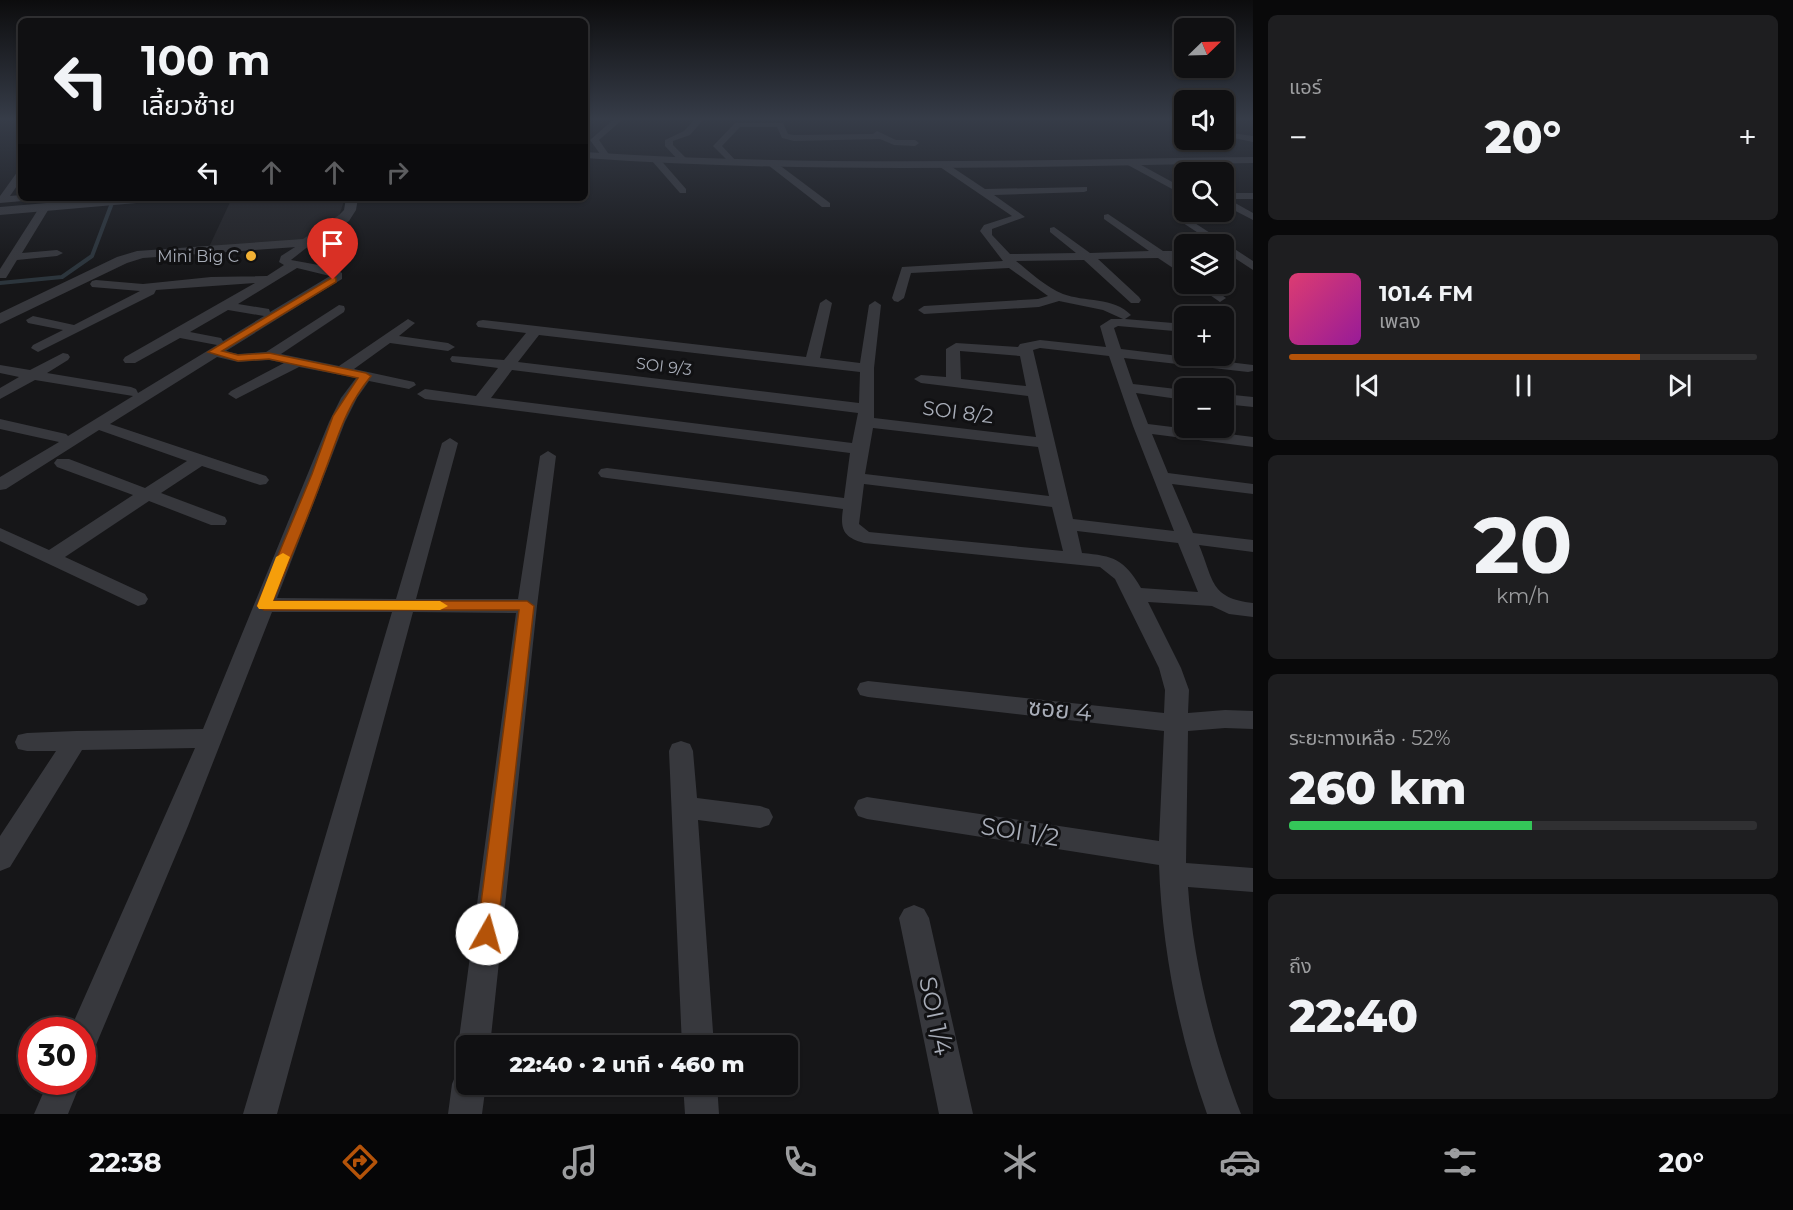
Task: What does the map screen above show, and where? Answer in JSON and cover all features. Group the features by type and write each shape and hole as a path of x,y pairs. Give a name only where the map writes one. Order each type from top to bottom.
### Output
{"street":[{"path":"667,172 684,191"},
{"path":"783,172 826,205"},
{"path":"953,172 1020,217 988,227 985,231 1009,261 1058,297 1107,307 1124,315"},
{"path":"1146,172 1174,188"},
{"path":"1,204 18,177"},
{"path":"983,192 1084,189"},
{"path":"1234,195 1253,196"},
{"path":"1,204 18,199"},
{"path":"1,204 45,207 125,201"},
{"path":"0,485 215,347 233,340 338,276 331,271 285,262 285,258 344,218 350,210 352,201"},
{"path":"1001,204 1022,203"},
{"path":"2,275 45,207"},
{"path":"1234,207 1253,217"},
{"path":"1108,217 1174,264"},
{"path":"1188,222 1206,234"},
{"path":"1054,230 1087,256 1135,300"},
{"path":"0,319 132,257 161,252 306,243"},
{"path":"15,257 57,254"},
{"path":"898,298 906,270 916,268 1087,256 1174,254"},
{"path":"1234,254 1253,254"},
{"path":"1234,256 1253,266"},
{"path":"130,360 226,306 293,264"},
{"path":"96,285 125,288 157,287 211,281 268,279"},
{"path":"38,348 157,287"},
{"path":"1214,294 1220,298"},
{"path":"924,310 1039,303 1058,297"},
{"path":"812,362 826,303"},
{"path":"874,305 867,368 866,416 855,478 852,530 864,537 1103,561 1117,566 1134,594 1170,668 1177,690 1173,865 1175,909 1190,994 1211,1079 1224,1114"},
{"path":"226,306 264,312"},
{"path":"269,356 339,309"},
{"path":"33,320 76,328"},
{"path":"342,371 408,323"},
{"path":"1174,327 1111,323 1107,326 1143,428 1207,590 1216,600 1228,607 1253,610"},
{"path":"483,324 867,368"},
{"path":"480,401 536,330"},
{"path":"177,333 238,358 269,356 409,385"},
{"name":"SOI 9/3","path":"387,338 508,365 866,416"},
{"path":"233,340 260,345 269,356"},
{"path":"1074,558 1062,503 1045,443 1025,347 1040,344 1248,368"},
{"path":"954,382 953,349 956,347 1026,352"},
{"path":"0,394 63,357"},
{"path":"236,394 297,362"},
{"path":"0,369 36,373 131,392"},
{"path":"92,1017 188,797 318,474 338,416 356,386 366,376"},
{"path":"921,379 1036,392"},
{"path":"1129,388 1174,394"},
{"path":"425,394 859,449"},
{"path":"1234,400 1253,402"},
{"name":"SOI 8/2","path":"866,416 1045,443"},
{"path":"0,424 60,437"},
{"path":"96,424 260,480"},
{"path":"1143,428 1253,442"},
{"path":"260,1114 450,443"},
{"path":"475,1035 527,606 548,456"},
{"path":"51,557 201,459"},
{"path":"63,463 218,521"},
{"path":"607,473 853,505"},
{"path":"1162,477 1253,489"},
{"path":"855,478 1062,503"},
{"path":"1066,524 1253,546"},
{"path":"0,534 138,599"},
{"path":"1134,594 1216,600"},
{"path":"264,606 527,606"},
{"name":"ซอย 4","path":"868,689 1175,723 1225,719 1253,720"},
{"path":"27,742 211,738"},
{"path":"0,859 76,740"},
{"path":"681,750 697,1035"},
{"path":"683,807 760,817"},
{"name":"SOI 1/2","path":"867,808 1253,880"},
{"name":"SOI 1/4","path":"914,918 956,1114"},
{"path":"51,1114 59,1095"},
{"path":"465,1114 468,1095"},
{"path":"701,1095 702,1114"}],"shaded area":[{"path":"231,201 344,201 339,216 303,241 209,247"}],"waterway":[{"path":"0,283 62,277 92,256 112,203"}],"slow traffic":[{"path":"283,557 264,606 440,606"}],"place":[{"name":"Mini Big C","path":"251,256"}],"route":[{"path":"333,280 213,352 238,358 269,356 366,376 356,386 338,416 318,474 264,606 527,606 487,934"}]}
